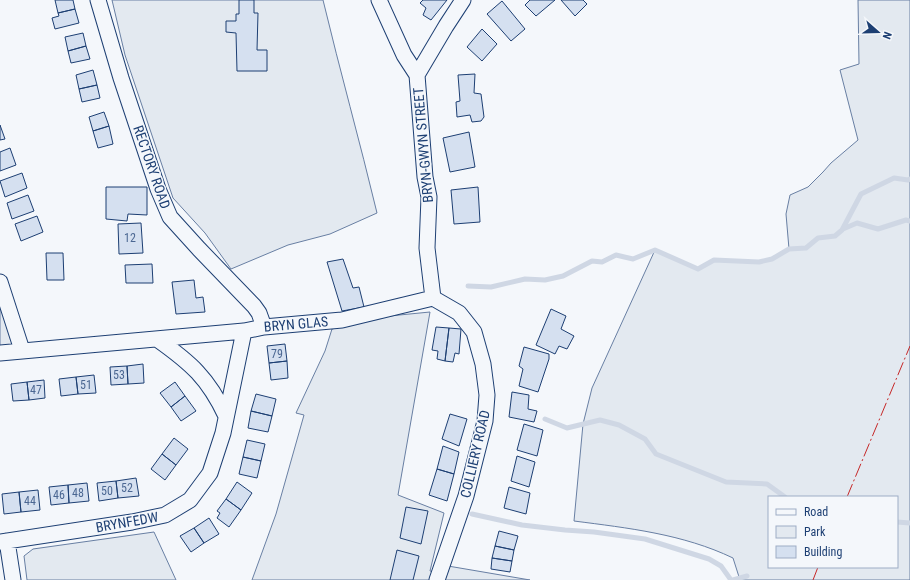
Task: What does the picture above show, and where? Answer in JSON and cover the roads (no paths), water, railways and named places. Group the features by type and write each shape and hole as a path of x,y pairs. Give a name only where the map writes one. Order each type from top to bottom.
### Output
{"street":[{"name":"RECTORY ROAD","path":"98,0 121,78 158,189 170,217 254,306 259,313 264,327"},
{"name":"BRYN-GWYN STREET","path":"379,0 404,55 417,75 425,177 429,197 427,248 433,298"},
{"path":"417,75 463,0"},
{"path":"0,283 22,350"},
{"name":"BRYN GLAS","path":"0,353 244,331 264,327 342,320 433,298"},
{"name":"COLLIERY ROAD","path":"433,298 459,313 474,332 483,364 487,394 485,421 466,496 437,580"},
{"name":"BRYNFEDW","path":"4,542 166,516 190,500 210,473 222,433 244,331"},
{"path":"157,339 182,356 200,373 216,396 226,416"},
{"path":"4,542 13,580"}],"waterway":[{"path":"468,286 491,287 525,279 545,280 563,276 592,261 602,262 616,255 633,259 655,250 698,269 714,260 759,262 772,259 789,249 806,248 818,238 835,236 842,230 861,194 894,178 910,179"},
{"path":"843,229 857,223 878,229 906,220 910,221"},
{"path":"545,419 567,428 600,420 619,425 645,439 656,454 726,482 767,484 784,496"},
{"path":"472,514 522,525 645,539 709,559 721,566 731,580"},
{"path":"898,522 910,523"},
{"path":"733,580 747,576"}]}
